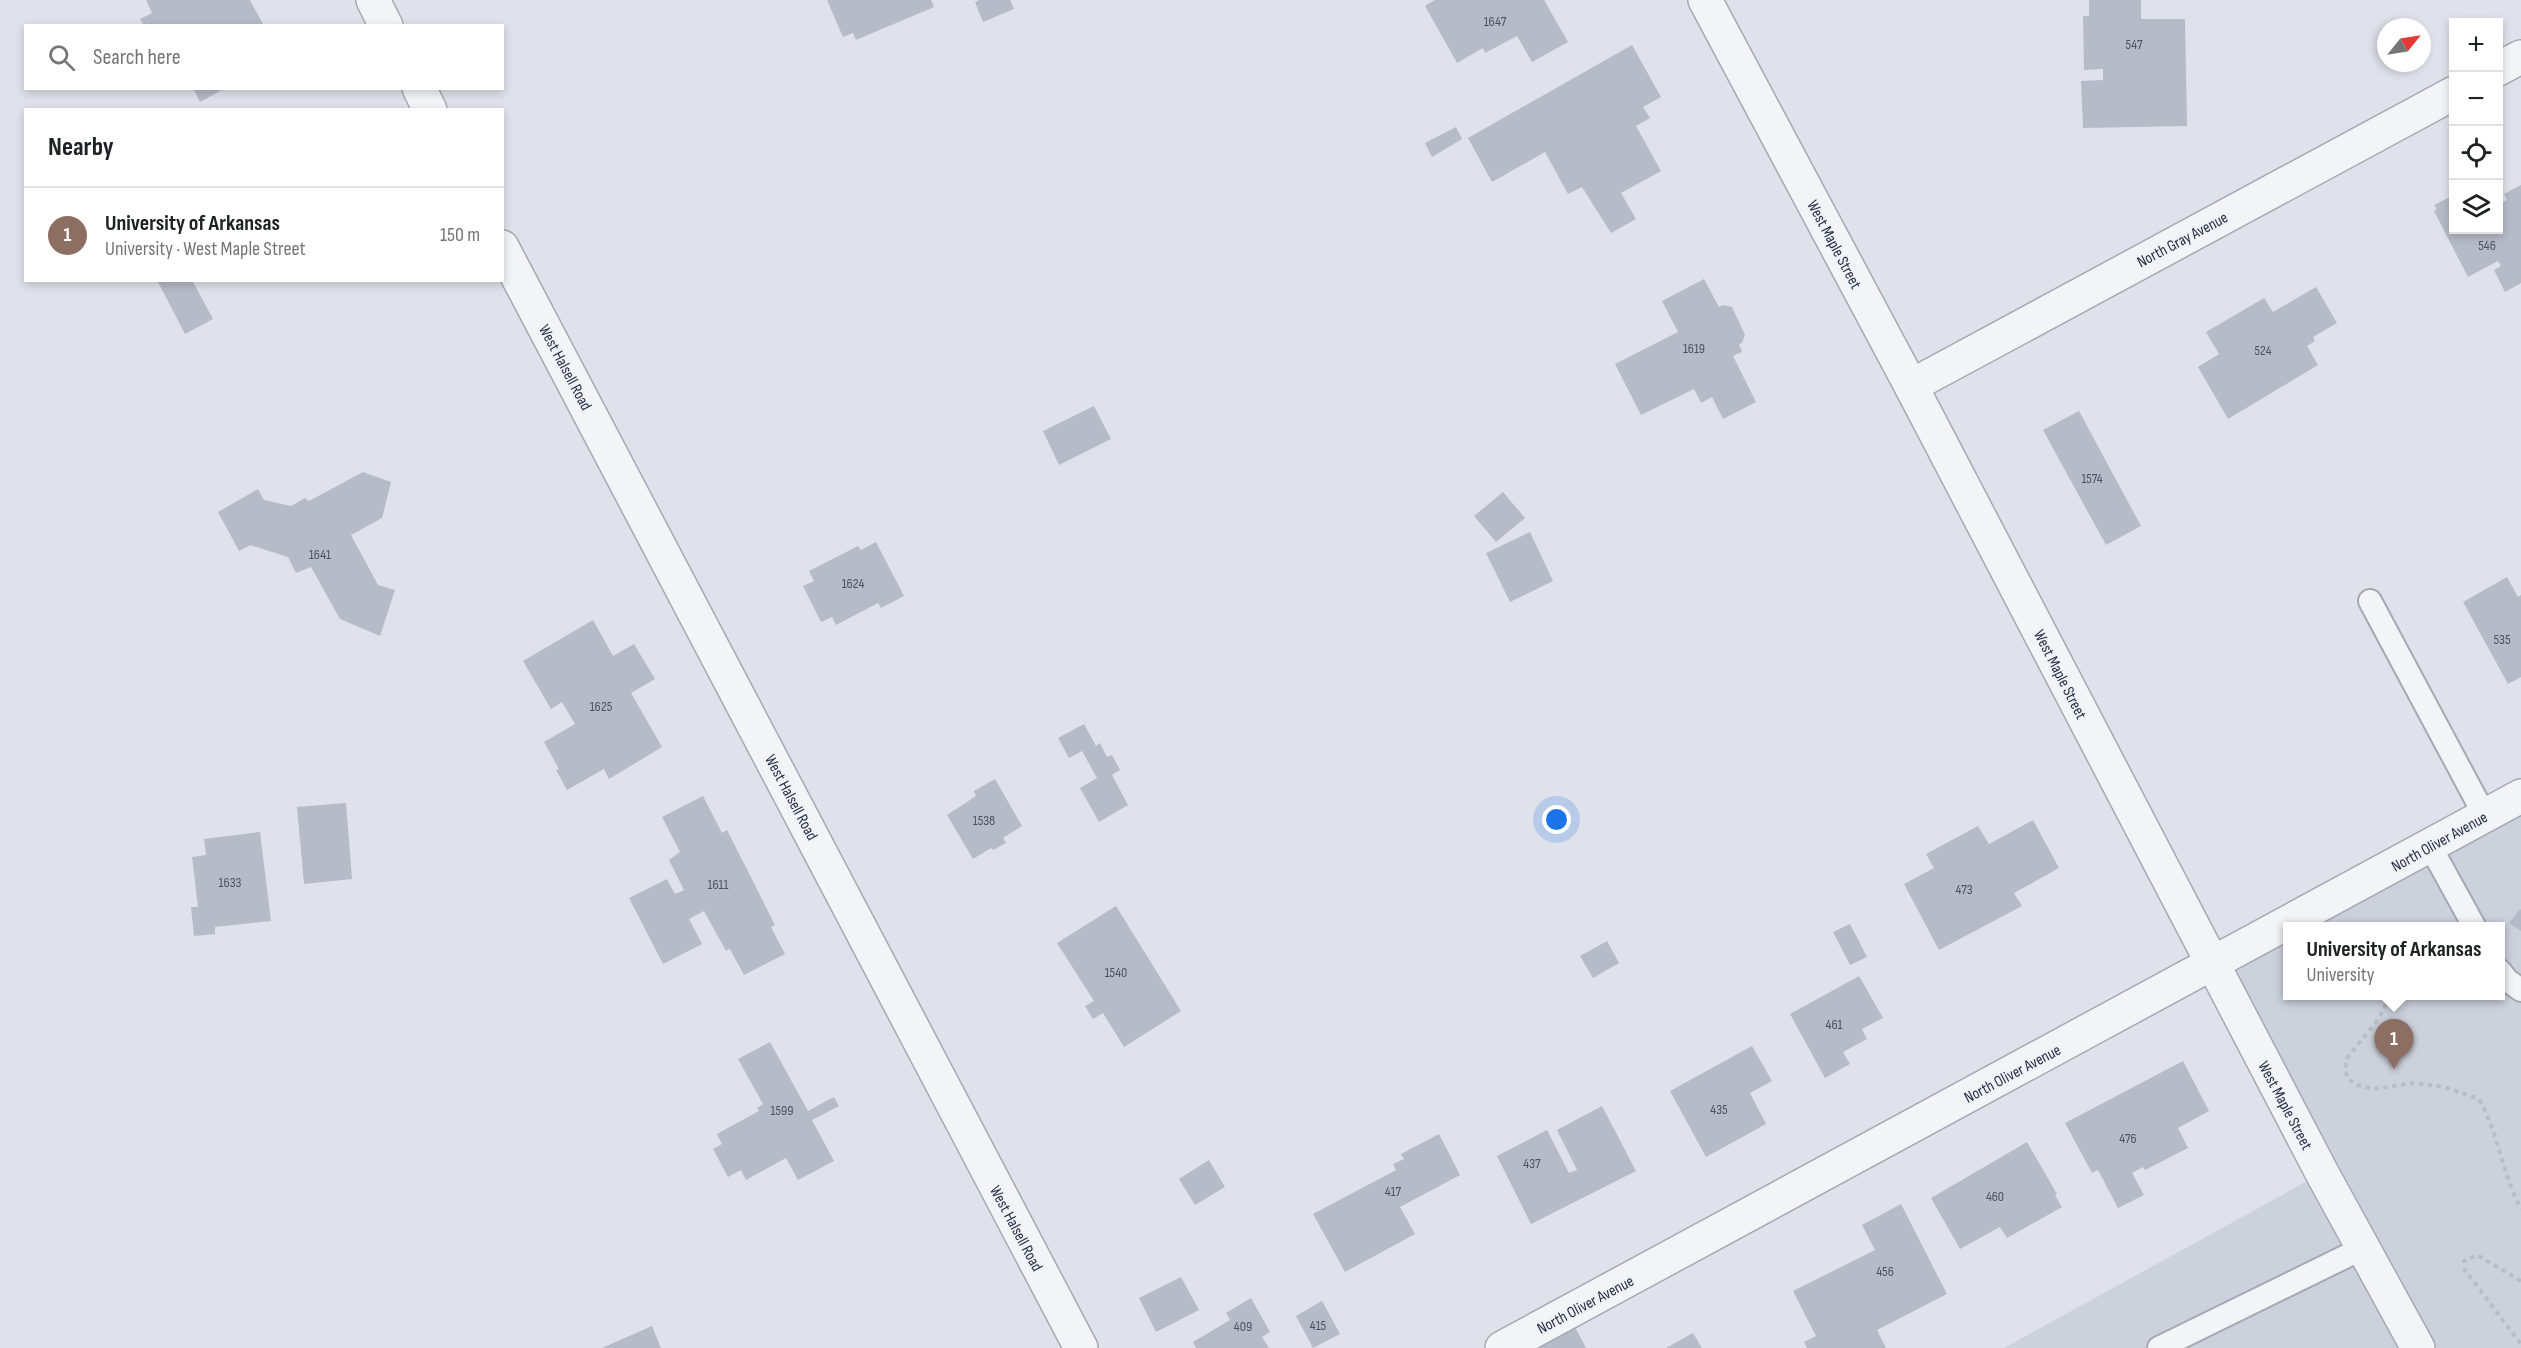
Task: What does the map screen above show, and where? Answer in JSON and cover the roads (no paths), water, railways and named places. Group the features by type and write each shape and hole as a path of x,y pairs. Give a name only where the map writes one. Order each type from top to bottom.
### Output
{"street":[{"path":"373,0 385,24"},
{"name":"West Maple Street","path":"1705,0 1911,386 2212,965 2418,1348"},
{"path":"2503,67 2521,57"},
{"path":"420,90 429,108"},
{"name":"North Gray Avenue","path":"1911,386 2449,96"},
{"name":"West Halsell Road","path":"504,251 1081,1348"},
{"name":"North Oliver Avenue","path":"2291,922 2521,796"},
{"name":"North Oliver Avenue","path":"1502,1348 2283,926"}],"lane":[{"path":"2370,601 2486,816"},
{"path":"2430,846 2471,922"},
{"path":"2505,977 2521,990"},
{"path":"2159,1348 2363,1248"}],"place":[{"name":"University of Arkansas","path":"2394,1069"}]}
